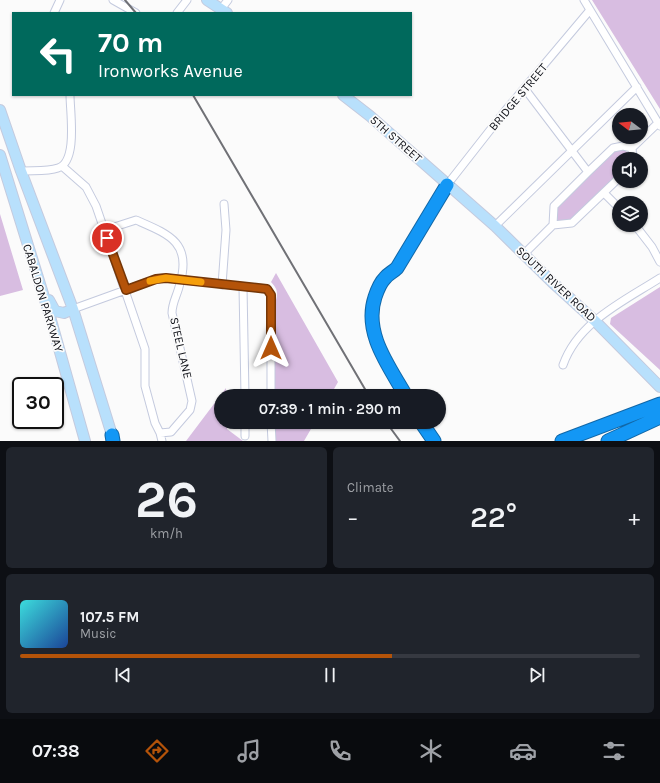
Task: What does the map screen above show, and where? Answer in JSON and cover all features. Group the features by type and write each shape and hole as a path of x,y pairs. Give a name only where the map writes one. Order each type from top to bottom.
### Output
{"highway":[{"path":"402,389 382,354 374,336 372,319 377,292 385,278 397,268 447,185"},
{"path":"562,441 660,404"},
{"path":"608,441 660,417"},
{"path":"426,429 434,441"},
{"path":"571,441 593,430"}],"main road":[{"path":"207,0 224,11"},
{"name":"5TH STREET","path":"344,96 370,116 447,185"},
{"name":"CABALDON PARKWAY","path":"0,110 21,171 73,309 112,438"},
{"name":"CABALDON PARKWAY","path":"0,155 2,171 34,266 85,441"},
{"path":"2,171 21,171"},
{"name":"SOUTH RIVER ROAD","path":"447,185 494,226 595,321 660,387"},
{"path":"34,266 42,277 52,308 59,312 73,309"}],"street":[{"path":"54,12 60,0"},
{"path":"113,0 134,12"},
{"path":"178,12 188,0"},
{"path":"224,11 228,0"},
{"path":"584,0 659,124 632,148"},
{"name":"BRIDGE STREET","path":"447,185 590,10"},
{"path":"494,226 637,87"},
{"path":"525,89 588,172"},
{"path":"21,171 58,168 62,166 70,157 70,96"},
{"path":"553,225 554,206 588,172 613,148 623,146 632,148"},
{"path":"632,148 632,152"},
{"path":"62,166 86,187 96,206 105,230 145,349 145,386 155,423 162,441"},
{"path":"524,254 553,225 572,224 612,185"},
{"path":"604,193 612,201"},
{"path":"222,284 226,230 224,204"},
{"name":"STEEL LANE","path":"105,230 136,220 164,232 178,243 182,254 181,280 172,304 172,313 192,401 190,410 171,432 160,433"},
{"path":"640,232 652,247 660,262"},
{"path":"563,365 574,342 595,321 660,278"},
{"path":"73,309 156,279 264,288 271,295 271,389"},
{"path":"243,287 245,389"},
{"path":"245,429 245,436"},
{"path":"271,429 272,441"}],"shaded area":[{"path":"592,0 660,0 660,109"},
{"path":"623,149 627,152 613,152 615,150"},
{"path":"612,153 612,183 572,222 560,222 557,220 555,208"},
{"path":"0,214 23,290 0,296"},
{"path":"276,273 338,382 334,389 275,389 274,307 277,291 271,282"},
{"path":"660,287 660,370 610,324 611,318"},
{"path":"214,404 214,429 227,429 243,441 186,441"},
{"path":"275,429 311,429 304,441 275,441"}],"railway":[{"path":"125,0 135,12"},
{"path":"194,96 365,389"},
{"path":"391,429 400,441"}],"slow traffic":[{"path":"150,281 166,278 201,282"}],"route":[{"path":"107,238 126,290 156,279 166,278 267,289 271,295 271,348"}]}
